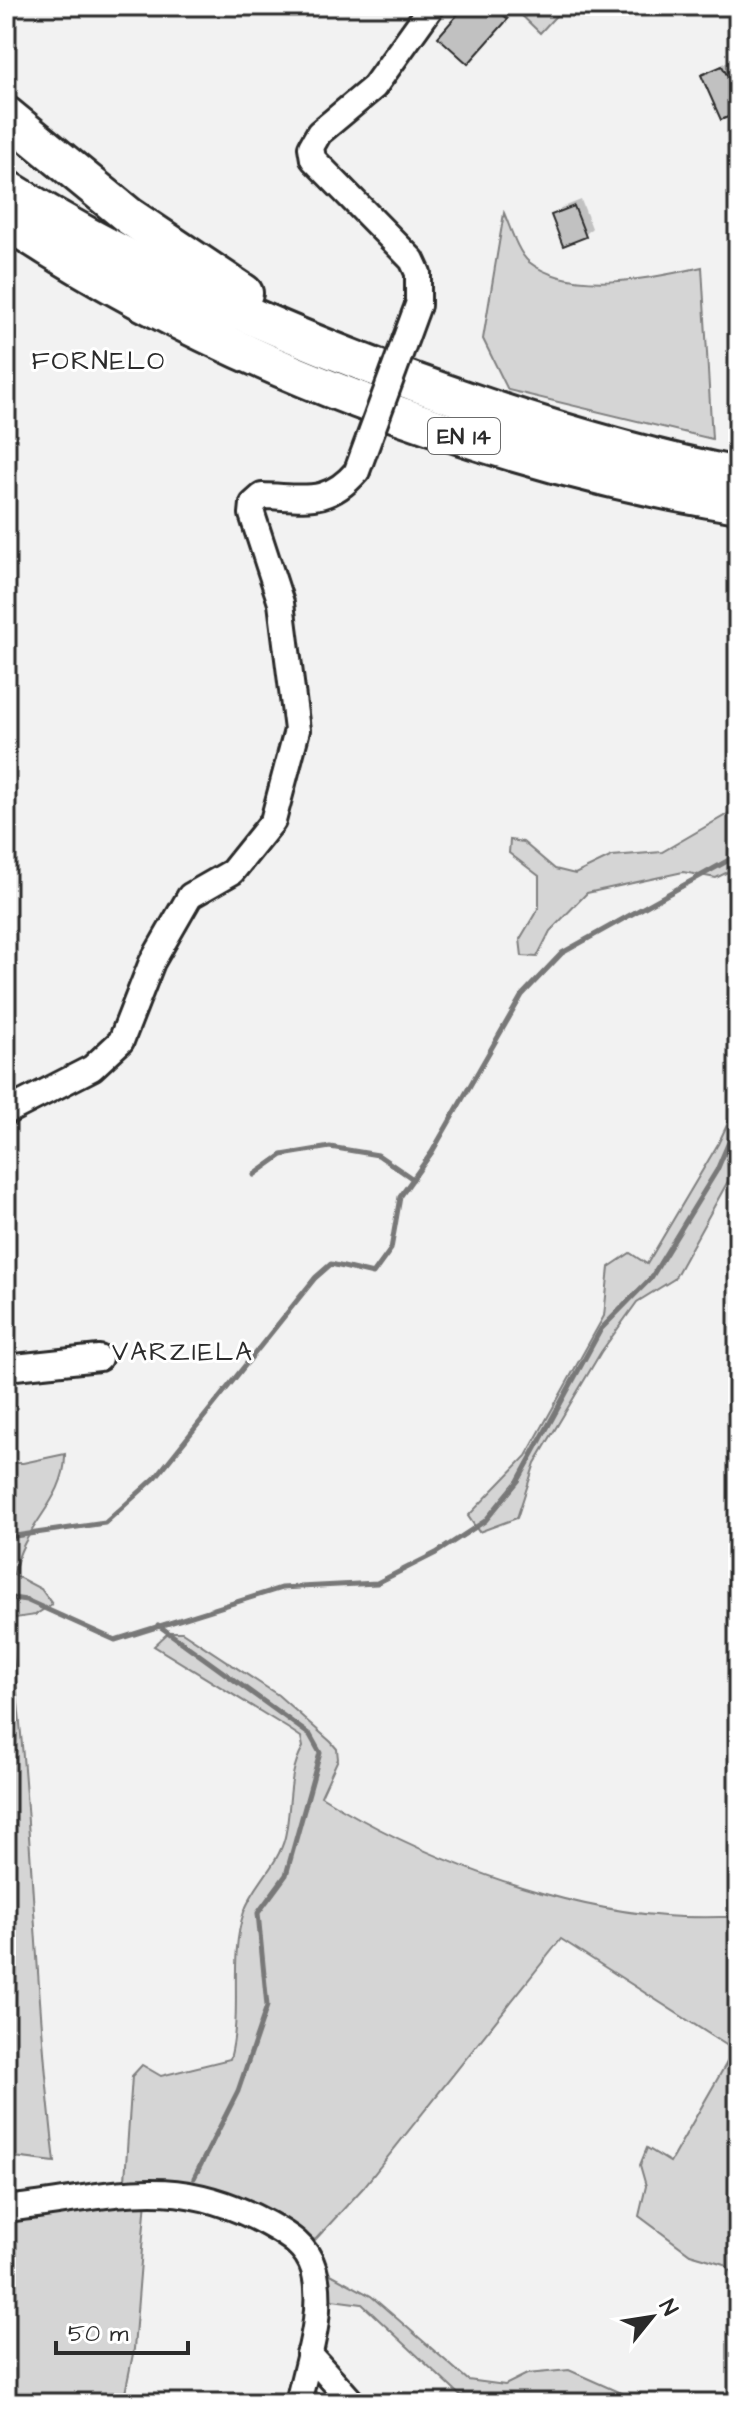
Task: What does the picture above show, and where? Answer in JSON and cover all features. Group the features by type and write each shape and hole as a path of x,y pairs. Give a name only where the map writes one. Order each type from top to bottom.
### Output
{"highway":[{"name":"EN 14","path":"6,115 174,249 366,364"},
{"name":"EN 14","path":"6,188 134,263 215,301 366,364 564,433 738,476"},
{"name":"EN 14","path":"6,220 89,271 202,330"},
{"name":"EN 14","path":"6,246 105,293 202,330 342,392 465,436 665,490 738,504"}],"street":[{"path":"6,1112 92,1068 121,1041 152,962 190,896 232,872 273,821 297,730 281,603 262,547 253,504 262,496 323,498 335,493 357,471 418,305 418,273 412,260 313,159 311,147 319,133 374,87 432,6"},
{"path":"6,1368 99,1358"},
{"path":"6,2209 144,2189 171,2191 229,2204 285,2233 299,2244 311,2261 317,2302 298,2403"},
{"path":"309,2354 353,2403"}],"shaded area":[{"path":"512,6 565,6 540,33"},
{"path":"504,213 525,258 547,272 567,279 638,279 702,267 712,439 508,390 483,339"},
{"path":"738,808 738,867 716,878 683,872 587,893 550,931 537,957 522,956 520,939 539,907 539,876 509,853 510,840 523,842 555,869 575,874 612,856 662,852"},
{"path":"738,1102 738,1163 674,1279 637,1302 601,1352 535,1463 517,1518 479,1532 468,1516 526,1456 604,1316 609,1267 630,1253 647,1264 718,1144"},
{"path":"65,1454 58,1486 25,1542 14,1575 41,1589 52,1604 35,1615 8,1619 23,1754 55,2162 6,2156 6,1463 23,1463"},
{"path":"169,1632 182,1632 278,1695 331,1742 337,1749 338,1759 321,1796 399,1839 486,1875 577,1902 665,1916 738,1917 738,2279 724,2264 690,2254 639,2216 646,2186 640,2165 647,2148 670,2162 734,2050 561,1939 363,2188 315,2240 225,2193 178,2181 125,2180 132,2076 142,2065 161,2076 230,2059 234,2041 239,1930 248,1902 282,1847 294,1769 303,1747 301,1737 154,1646"},
{"path":"146,2199 134,2349 123,2403 7,2402 6,2218"},
{"path":"327,2272 371,2296 468,2380 505,2385 527,2374 569,2370 643,2403 468,2403 362,2304 324,2299"}],"building":[{"path":"465,6 493,6 508,19 468,64 438,37"},
{"path":"722,66 738,95 738,113 721,120 701,75"},
{"path":"574,206 586,237 563,246 551,215"}],"waterway":[{"path":"6,1544 8,1537 105,1523 156,1477 315,1278 331,1264 373,1274 391,1249 400,1197 432,1152 522,995 562,953 738,855"},
{"path":"6,1597 26,1600 115,1640 281,1588 377,1583 436,1553 485,1521 518,1481 601,1329 651,1278 717,1170 738,1121"},
{"path":"254,1175 282,1155 330,1147 378,1155 413,1179"},
{"path":"158,1625 310,1735 320,1753 286,1875 258,1913 267,2006 238,2091 194,2178"}],"district":[{"name":"FORNELO","path":"99,360"},
{"name":"VARZIELA","path":"183,1351"}]}
